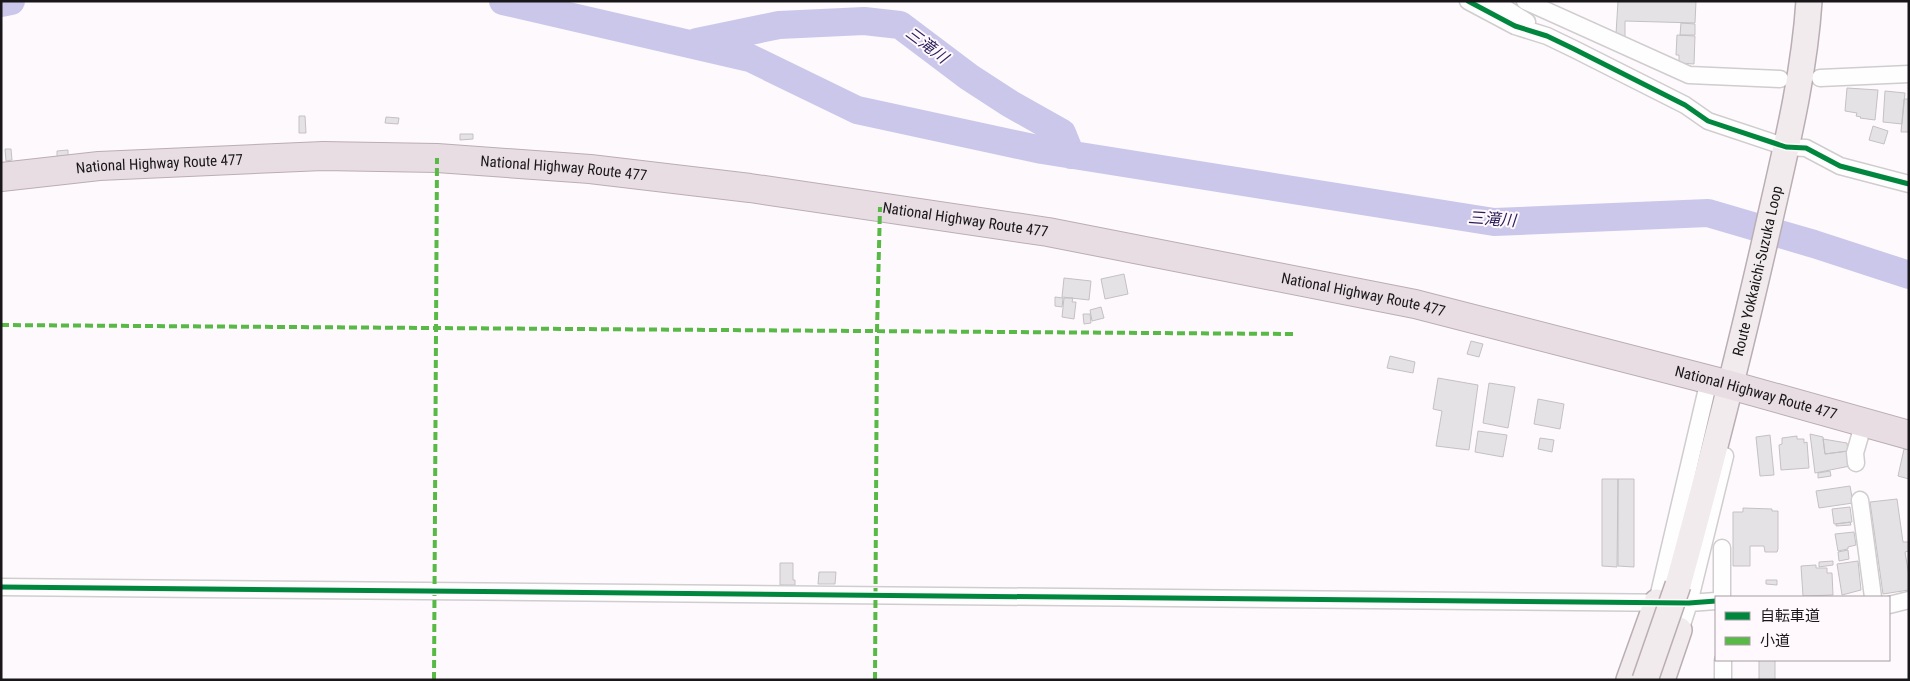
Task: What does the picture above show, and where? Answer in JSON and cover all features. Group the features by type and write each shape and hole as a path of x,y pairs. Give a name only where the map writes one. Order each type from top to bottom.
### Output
{"highway":[{"name":"National Highway Route 477","path":"1,177 99,166 323,156 437,158 580,168 750,188 1048,232 1415,304 1727,384 1909,434"}],"main road":[{"name":"Route Yokkaichi-Suzuka Loop","path":"1645,680 1683,594 1727,384 1742,340 1781,171 1807,37 1809,1"},
{"path":"1628,680 1657,602"},
{"path":"1662,680 1679,630"}],"street":[{"path":"1468,1 1515,26 1547,36 1685,105 1708,121 1786,147 1806,148 1840,166 1909,184"},
{"path":"1494,1 1516,13 1547,36"},
{"path":"1525,1 1689,75 1780,78"},
{"path":"1820,78 1909,74"},
{"path":"1657,602 1727,384"},
{"path":"1856,463 1855,453 1864,422"},
{"path":"1860,500 1874,596"},
{"path":"1722,548 1722,596"},
{"path":"1,588 1657,602 1683,594 1715,602"},
{"path":"1670,680 1683,594"},
{"path":"1890,605 1909,600"},
{"path":"1616,680 1639,650"},
{"path":"1723,661 1723,680"}],"building":[{"path":"1618,1 1696,1 1695,23 1625,21 1625,38 1616,34"},
{"path":"1681,23 1695,24 1695,35 1680,35"},
{"path":"1677,35 1695,36 1694,64 1679,63 1679,55 1676,55"},
{"path":"1847,88 1878,90 1875,120 1860,118 1856,116 1857,113 1845,111"},
{"path":"1885,91 1905,93 1902,124 1883,122"},
{"path":"1904,99 1909,99 1909,132 1901,132"},
{"path":"299,116 305,116 306,133 299,133"},
{"path":"386,117 399,118 398,124 385,123"},
{"path":"1873,126 1888,131 1884,144 1869,140"},
{"path":"460,134 473,134 473,139 460,140"},
{"path":"5,149 11,149 12,160 6,161"},
{"path":"68,150 68,156 57,157 57,151"},
{"path":"1124,274 1128,294 1105,299 1101,279"},
{"path":"1064,278 1091,281 1089,300 1062,297"},
{"path":"1055,297 1063,298 1062,307 1055,306"},
{"path":"1064,298 1073,298 1072,302 1076,302 1074,319 1062,317"},
{"path":"1101,307 1104,318 1092,321 1090,310"},
{"path":"1083,314 1090,314 1091,323 1084,324"},
{"path":"1471,341 1483,344 1479,357 1467,354"},
{"path":"1390,356 1415,362 1413,373 1387,368"},
{"path":"1438,378 1478,385 1469,450 1436,446 1442,411 1433,409"},
{"path":"1489,383 1515,387 1508,428 1483,423"},
{"path":"1538,399 1564,404 1560,429 1534,424"},
{"path":"1478,431 1507,435 1503,457 1475,452"},
{"path":"1810,434 1823,437 1825,454 1848,451 1850,466 1815,473"},
{"path":"1770,435 1774,475 1760,476 1756,437"},
{"path":"1797,436 1797,439 1804,439 1804,443 1807,442 1809,468 1781,470 1779,445 1782,444 1782,438"},
{"path":"1540,438 1554,440 1552,452 1538,449"},
{"path":"1823,439 1847,443 1848,451 1825,454"},
{"path":"1904,449 1909,450 1909,479 1898,476"},
{"path":"1830,471 1831,476 1818,478 1818,473"},
{"path":"1602,479 1618,479 1617,567 1602,566"},
{"path":"1618,479 1634,479 1634,567 1618,566"},
{"path":"1850,486 1853,503 1819,508 1816,491"},
{"path":"1897,499 1903,542 1909,542 1909,551 1905,552 1909,590 1883,594 1870,502"},
{"path":"1850,507 1852,522 1834,524 1832,509"},
{"path":"1743,508 1778,511 1778,549 1777,552 1765,552 1764,546 1750,546 1750,566 1733,566 1733,512 1743,512"},
{"path":"1850,522 1851,525 1836,526 1836,524"},
{"path":"1854,532 1856,545 1838,551 1835,534"},
{"path":"1848,550 1849,559 1839,561 1838,552"},
{"path":"1833,561 1833,565 1819,567 1819,562"},
{"path":"1858,561 1861,590 1842,595 1837,564"},
{"path":"780,563 793,563 793,580 795,580 795,585 780,585"},
{"path":"1816,565 1816,568 1827,568 1827,573 1832,573 1833,595 1803,596 1801,566"},
{"path":"819,572 836,572 835,584 818,584"},
{"path":"1766,580 1777,580 1777,585 1766,584"},
{"path":"1759,661 1775,661 1775,680 1759,680"}],"waterway":[{"name":"三滝川","path":"1,3 11,1"},
{"name":"三滝川","path":"503,1 750,58 857,110 1042,150 1494,222 1708,213 1814,244 1909,275"},
{"name":"三滝川","path":"697,42 779,25 864,21 900,25 969,77 1009,103 1062,133 1071,155"}],"marked path":[{"path":"434,680 437,158"},
{"path":"875,680 877,330 880,207"},
{"path":"1,325 1296,334"}],"cycle path":[{"path":"1468,1 1515,26 1547,36 1574,49 1685,105 1708,121 1786,147 1806,148 1840,166 1909,184"},
{"path":"1,587 1689,603 1715,601"}]}
